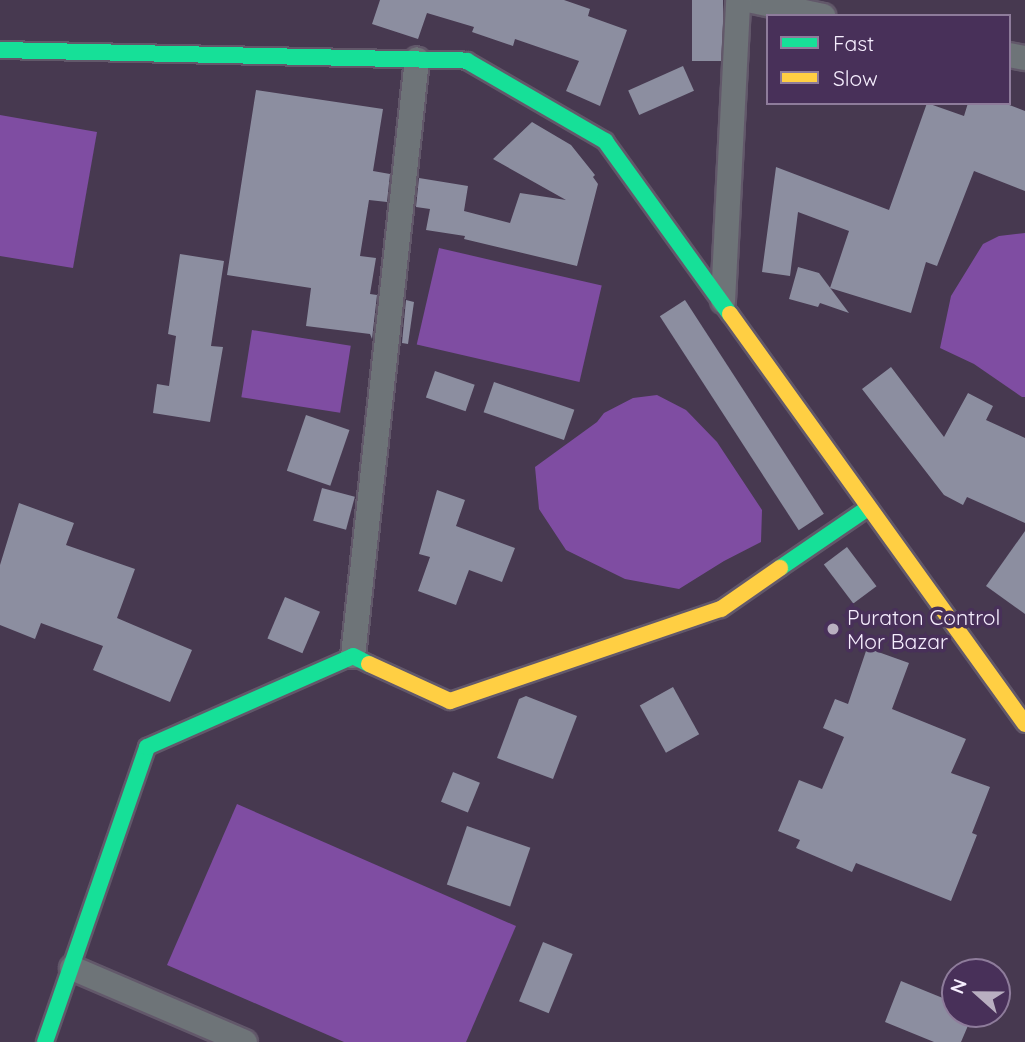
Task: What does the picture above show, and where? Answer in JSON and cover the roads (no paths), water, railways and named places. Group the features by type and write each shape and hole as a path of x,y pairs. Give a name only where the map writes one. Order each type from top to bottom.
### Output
{"street":[{"path":"723,300 738,0"},
{"path":"748,0 814,14"},
{"path":"0,50 467,61 605,141 723,300 841,465 868,508 1025,724"},
{"path":"353,656 417,59"},
{"path":"45,1042 147,747 353,656 450,701 721,609 868,508"},
{"path":"72,968 245,1042"}],"place":[{"name":"Puraton Control Mor Bazar","path":"833,629"}]}
